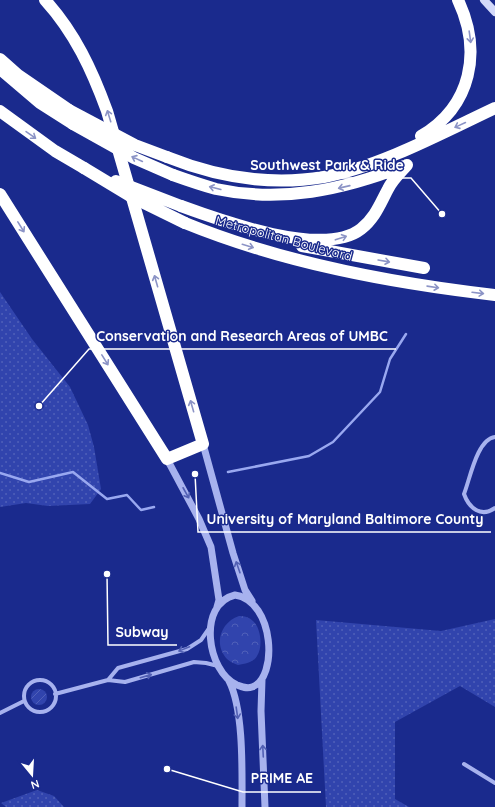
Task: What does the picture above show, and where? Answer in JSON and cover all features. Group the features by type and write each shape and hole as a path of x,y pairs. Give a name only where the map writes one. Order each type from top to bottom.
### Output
{"highway":[{"path":"0,194 167,459 203,444 107,111 92,71 76,40 60,16 45,0"},
{"path":"381,159 431,130 444,119 464,89 470,69 471,48 466,17 458,0"},
{"path":"0,59 29,82 69,110 135,145 195,168 218,174 274,180 299,180 325,177 381,159 495,108"},
{"path":"0,69 40,103 73,124 134,158 173,175 215,188 245,194 276,195 329,190 356,184 407,165 388,189 378,210 370,220 359,230 334,240 300,239 218,219 183,215"},
{"name":"Metropolitan Boulevard","path":"0,111 54,151 132,197 183,215 215,235 310,262 367,275 422,285 495,295"},
{"path":"84,168 183,215 216,227 258,238 424,268"}],"main road":[{"path":"484,0 495,12"}],"street":[{"path":"495,437 487,440 480,447 464,494 471,508 479,512 491,511 495,508"},
{"path":"203,444 233,553 245,590 262,615 268,632 268,661 261,684 260,695 265,807"},
{"path":"108,680 118,668 187,649 201,640 212,623 217,608 219,600 210,547 200,519 167,459"},
{"path":"217,608 222,602 235,595 244,597 253,603"},
{"path":"212,623 211,645 218,666 229,681 234,694 241,746 242,807"},
{"path":"55,694 108,680 125,682 194,662 218,666"},
{"path":"229,681 243,688 251,687 257,684 264,675"},
{"path":"36,681 46,682 50,685 55,694 53,704 46,711 35,712 30,709 24,701 25,691 28,686 36,681"},
{"path":"0,713 24,701"},
{"path":"464,764 495,784"}],"green space":[{"path":"0,292 32,339 70,387 88,425 94,447 101,489 90,504 48,506 26,503 0,507"},
{"path":"239,616 248,618 256,624 260,638 260,648 254,660 238,665 227,659 220,647 220,640 224,628 233,619"},
{"path":"495,619 495,707 460,686 395,722 395,799 409,807 326,807 316,620 441,631"},
{"path":"39,689 46,694 47,697 42,704 39,705 32,700 31,697 36,690"},
{"path":"37,790 54,796 64,807 6,807 1,803"}],"waterway":[{"path":"228,472 309,456 333,442 380,392 390,359 406,334"},
{"path":"0,473 29,482 73,472 107,499 127,495 141,510 154,507"}],"place":[{"name":"Southwest Park & Ride","path":"442,214"},
{"name":"Conservation and Research Areas of UMBC","path":"39,406"},
{"name":"University of Maryland Baltimore County","path":"195,474"},
{"name":"Subway","path":"107,574"},
{"name":"PRIME AE","path":"167,769"}]}
